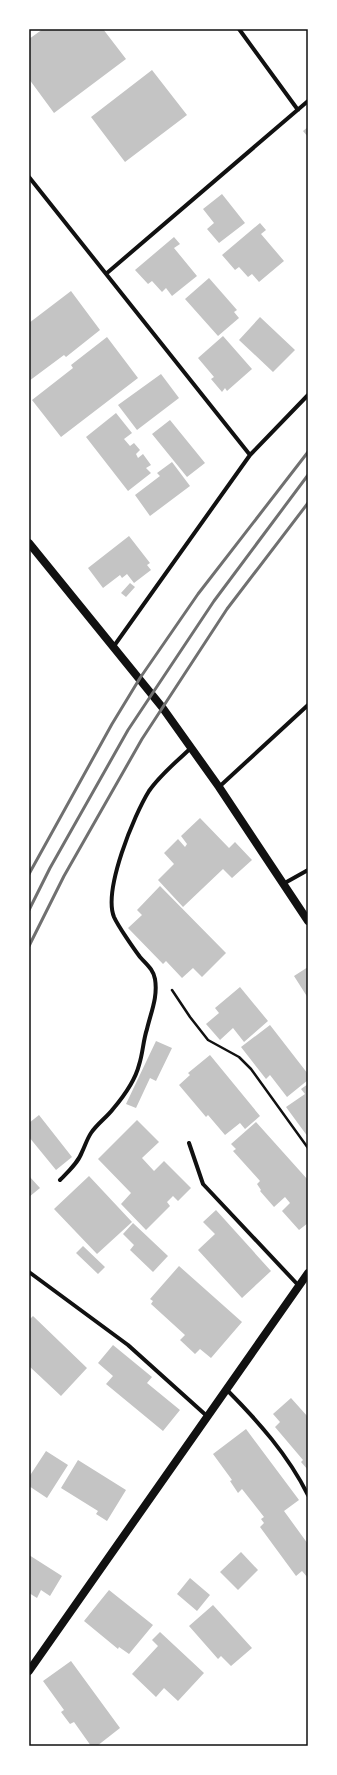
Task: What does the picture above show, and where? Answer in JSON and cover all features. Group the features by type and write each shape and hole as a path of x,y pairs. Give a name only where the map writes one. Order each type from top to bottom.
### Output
{"main road":[{"path":"29,544 114,646 162,707 219,787 308,921"},
{"path":"29,1671 308,1273"}],"street":[{"path":"239,29 298,110"},
{"path":"107,273 308,101"},
{"path":"29,177 107,273 250,455"},
{"path":"114,646 250,455 308,395"},
{"path":"219,787 308,705"},
{"path":"60,1180 76,1162 92,1132 106,1118 122,1098 138,1069 155,1000 155,979 152,970 140,957 117,922 111,902 112,894 116,873 131,828 141,806 150,790 165,773 192,748"},
{"path":"283,884 308,870"},
{"path":"189,1143 203,1184 299,1286"},
{"path":"29,1272 128,1345 208,1417"},
{"path":"227,1390 256,1419 300,1478 308,1495"}],"path":[{"path":"155,979 164,983 171,989 208,1040 220,1048 239,1057 251,1069 308,1148"}],"building":[{"path":"43,29 103,29 126,59 54,113 29,79 29,39"},
{"path":"152,70 187,115 125,162 91,117"},
{"path":"308,127 308,137 303,131"},
{"path":"222,194 245,223 219,243 207,229 214,223 203,209"},
{"path":"260,223 266,230 261,234 284,261 259,282 252,274 248,277 239,267 235,270 222,255"},
{"path":"174,237 180,244 174,248 197,276 172,296 166,288 162,292 152,281 148,284 135,270"},
{"path":"209,278 237,310 234,312 239,318 218,336 185,299"},
{"path":"71,291 100,330 66,357 64,355 29,381 29,323"},
{"path":"260,317 295,350 273,372 239,340"},
{"path":"223,336 252,369 227,391 225,388 222,392 211,379 214,377 198,358"},
{"path":"107,337 138,378 61,437 32,400 73,368 71,365"},
{"path":"161,374 179,398 137,430 118,405"},
{"path":"116,413 132,433 124,439 130,446 134,443 140,450 136,454 138,458 143,454 151,465 146,468 151,473 128,491 86,437"},
{"path":"170,420 205,463 187,477 152,434"},
{"path":"172,462 190,486 150,516 135,495 160,476 157,473"},
{"path":"129,536 150,563 147,565 151,570 134,583 127,574 122,578 120,575 103,588 88,568"},
{"path":"130,583 135,587 126,597 121,593"},
{"path":"200,818 229,848 235,842 252,860 232,878 223,869 183,907 158,880 174,864 164,853 178,839 185,847 187,844 181,836"},
{"path":"160,886 226,953 202,977 193,968 182,978 166,961 163,964 128,928 142,915 137,910"},
{"path":"308,967 308,998 294,976"},
{"path":"240,987 268,1021 244,1042 233,1028 220,1040 206,1024 219,1013 215,1008"},
{"path":"270,1025 308,1074 308,1080 287,1097 270,1075 266,1079 241,1047"},
{"path":"156,1041 172,1048 156,1081 150,1078 136,1108 126,1104"},
{"path":"210,1055 260,1116 245,1129 240,1123 225,1135 208,1115 206,1117 179,1085 190,1075 188,1073"},
{"path":"308,1084 308,1137 286,1107 305,1094 301,1089"},
{"path":"39,1115 72,1157 56,1170 29,1137 29,1123"},
{"path":"137,1120 159,1142 142,1158 154,1171 164,1161 191,1188 178,1201 173,1196 167,1202 170,1206 146,1230 121,1204 131,1193 98,1159"},
{"path":"256,1122 308,1180 308,1223 299,1230 282,1211 290,1203 285,1197 274,1207 260,1191 261,1190 257,1184 260,1181 233,1151 236,1149 231,1144"},
{"path":"29,1176 40,1188 29,1197"},
{"path":"89,1176 132,1222 97,1254 54,1209"},
{"path":"216,1210 271,1271 242,1298 198,1250 215,1234 203,1222"},
{"path":"133,1223 168,1256 153,1272 130,1250 134,1245 123,1234"},
{"path":"83,1246 105,1267 98,1274 76,1253"},
{"path":"179,1266 242,1322 211,1358 200,1349 195,1354 180,1340 185,1335 151,1304 153,1301 150,1299"},
{"path":"33,1316 87,1368 61,1396 29,1366 29,1320"},
{"path":"113,1345 152,1377 147,1383 180,1410 163,1431 106,1384 113,1376 98,1363"},
{"path":"291,1398 308,1417 308,1470 301,1462 303,1460 275,1427 280,1422 273,1414"},
{"path":"246,1429 299,1500 284,1511 308,1544 308,1578 302,1571 296,1576 260,1527 264,1523 261,1519 264,1517 242,1489 238,1493 230,1481 232,1480 213,1454"},
{"path":"46,1451 68,1465 47,1498 29,1486 29,1477"},
{"path":"78,1460 126,1490 107,1521 96,1514 98,1511 61,1488"},
{"path":"241,1552 258,1570 238,1590 220,1572"},
{"path":"29,1555 62,1576 50,1596 41,1590 37,1598 29,1593"},
{"path":"190,1578 210,1595 197,1611 177,1594"},
{"path":"109,1590 153,1625 129,1654 119,1647 118,1649 84,1621"},
{"path":"213,1605 252,1648 231,1666 221,1656 218,1659 189,1626"},
{"path":"160,1632 204,1673 178,1701 164,1688 156,1697 132,1674 158,1646 152,1640"},
{"path":"71,1661 120,1728 97,1746 91,1746 74,1722 70,1724 61,1712 64,1710 43,1681"}],"railway":[{"path":"29,874 112,724 140,678 198,594 308,452"},
{"path":"29,910 50,868 128,730 214,601 308,475"},
{"path":"29,946 64,876 142,739 227,609 308,503"}]}
